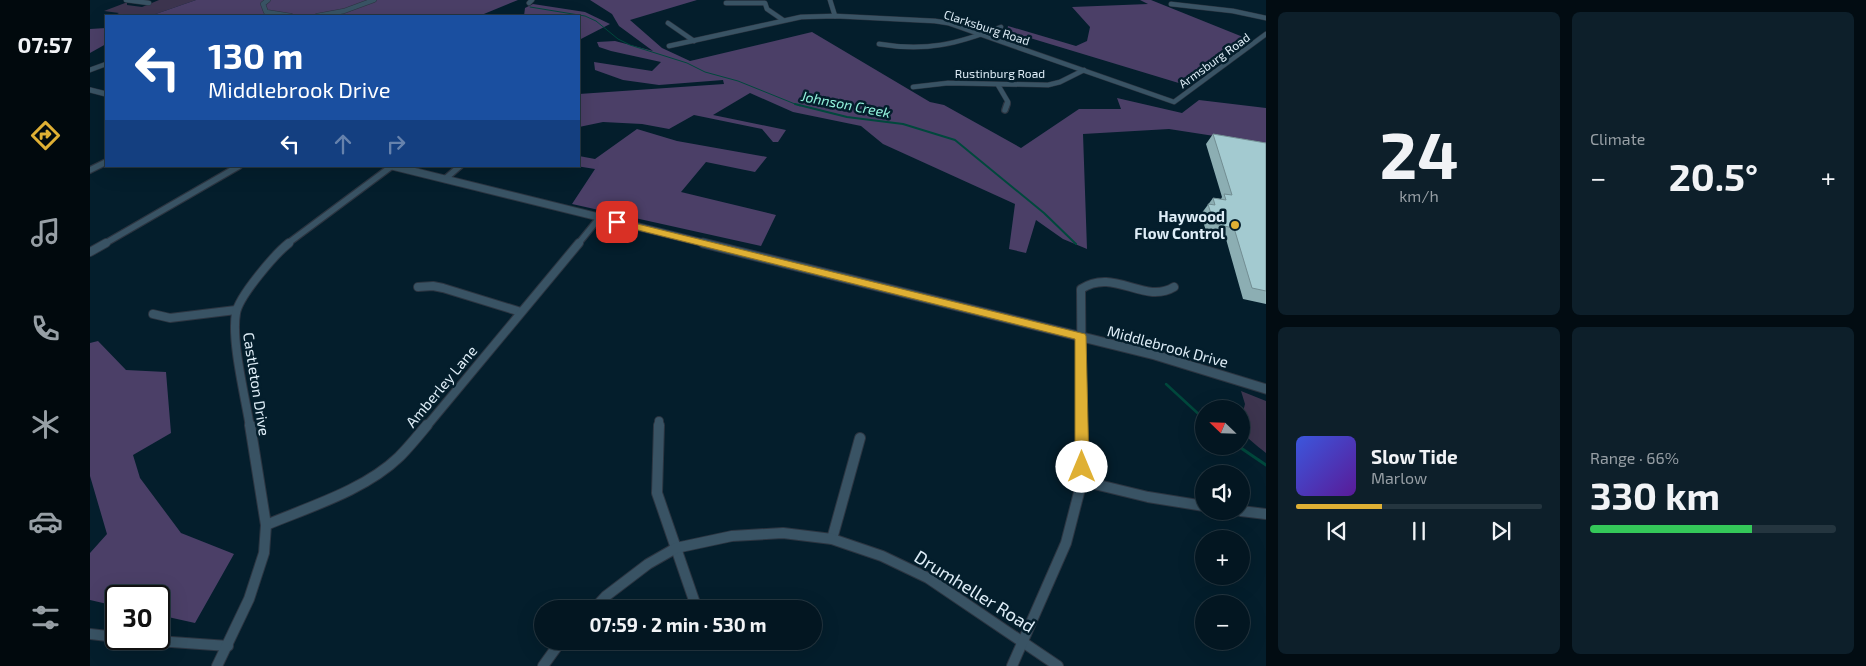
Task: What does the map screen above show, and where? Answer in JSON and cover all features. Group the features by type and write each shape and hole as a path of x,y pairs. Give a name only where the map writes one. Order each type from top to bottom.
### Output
{"street":[{"path":"126,0 149,3"},
{"path":"268,0 263,4 266,12 285,15"},
{"path":"322,15 344,11 374,0"},
{"path":"830,0 835,16"},
{"path":"726,3 765,4 767,9 783,20"},
{"path":"1171,4 1232,11 1266,18"},
{"name":"Clarksburg Road","path":"669,46 801,17 835,16 935,21 981,35 1174,102"},
{"path":"668,23 694,40"},
{"path":"879,44 891,47 940,47 962,43 1001,26"},
{"name":"Armsburg Road","path":"1174,102 1266,34"},
{"path":"90,70 105,64"},
{"name":"Rustinburg Road","path":"913,86 948,83 1048,84 1060,82 1084,70"},
{"path":"998,85 1008,102 1005,110"},
{"path":"90,90 105,94"},
{"path":"90,170 105,162"},
{"path":"90,252 237,167"},
{"name":"Castleton Drive","path":"217,666 249,599 264,553 266,525 234,330 236,310 260,272 286,245 391,167"},
{"name":"Middlebrook Drive","path":"396,167 1080,336 1173,360 1266,389"},
{"path":"445,179 459,167"},
{"name":"Amberley Lane","path":"266,525 340,495 373,476 398,458 448,402 600,217"},
{"path":"1012,666 1066,543 1082,481 1079,292 1086,285 1108,282 1162,292 1171,290 1174,287"},
{"path":"418,287 432,286 443,288 522,312"},
{"path":"153,314 170,318 236,310"},
{"path":"659,421 658,493 694,600"},
{"path":"832,539 860,438"},
{"path":"1082,481 1148,497 1195,505"},
{"path":"1250,512 1266,514"},
{"name":"Drumheller Road","path":"602,600 648,564 676,548 732,536 782,534 832,539 882,556 928,578 1058,666"},
{"path":"90,634 105,636"},
{"path":"170,642 228,646"},
{"path":"544,666 555,650"}],"shaded area":[{"path":"159,0 196,0 153,15 115,15 119,13 104,11 125,3 142,7"},
{"path":"196,0 518,0 481,15 153,15"},
{"path":"590,0 697,0 630,20 662,48 690,61 812,32 930,102 944,105 1021,148 1079,109 1121,109 1117,98 1182,113 1199,100 1266,108 1266,144 1169,129 1083,134 1087,249 1063,239 1036,220 1026,253 1009,249 1015,204 883,144 861,126 793,112 750,93 713,115 786,130 778,142 773,142 762,129 694,115 669,129 642,124 603,122 580,127 580,94 724,84 723,80 659,85 623,80 595,70 594,62 652,71 661,62 599,47 597,42 615,41 653,51 619,26 612,14"},
{"path":"1140,0 1151,0 1248,39 1182,84 1007,31 1008,26 1076,46 1087,41 1090,27 1072,7 1148,4"},
{"path":"533,4 585,12 610,24 580,39 580,15 524,15 525,8"},
{"path":"105,28 105,45 90,53 90,29"},
{"path":"637,129 677,141 767,157 755,172 706,162 681,192 776,215 761,246 572,204 595,169 580,167 580,156 595,159"},
{"path":"98,341 126,370 166,372 171,433 133,455 140,478 181,533 234,554 195,623 170,617 170,585 105,585 105,603 90,600 90,553 107,534 90,476 90,343"},
{"path":"1241,391 1266,401 1266,453 1250,440 1250,400 1244,400"}],"building":[{"name":"Haywood Flow Control","path":"1213,134 1266,143 1266,291 1252,288 1234,228 1214,224 1208,204 1215,205 1213,198 1226,200 1224,194 1232,195"}],"waterway":[{"name":"Johnson Creek","path":"530,7 579,15"},
{"name":"Johnson Creek","path":"580,15 596,21 618,39 630,45 687,63 705,72 738,81 795,104"},
{"name":"Johnson Creek","path":"795,104 847,117 903,124 955,140 1044,213 1076,244"},
{"name":"Johnson Creek","path":"795,104 800,106"},
{"name":"Johnson Creek","path":"1166,384 1195,411"},
{"name":"Johnson Creek","path":"1250,454 1266,465"}],"place":[{"name":"Haywood Flow Control","path":"1235,225"}],"route":[{"path":"617,222 1080,336 1082,467"}]}
